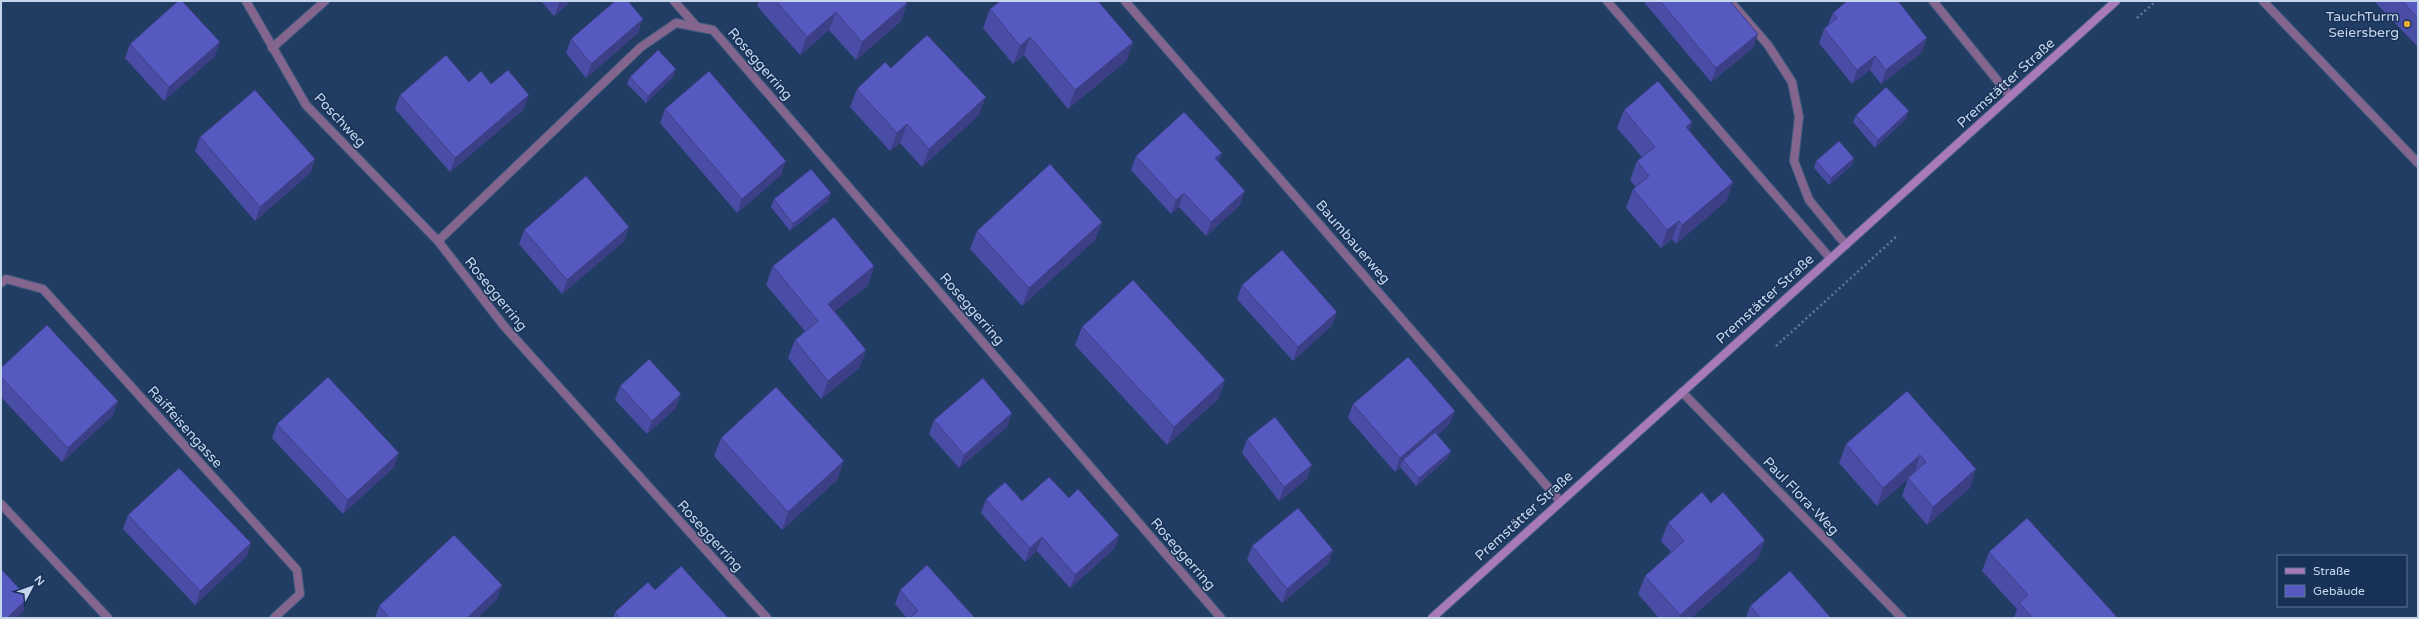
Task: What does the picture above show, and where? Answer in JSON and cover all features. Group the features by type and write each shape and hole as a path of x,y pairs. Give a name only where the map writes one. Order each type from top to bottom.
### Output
{"main road":[{"name":"Premstätter Straße","path":"1432,618 2116,1"}],"street":[{"name":"Poschweg","path":"246,1 306,105 438,241"},
{"path":"272,48 325,1"},
{"path":"674,1 697,27"},
{"name":"Baumbauerweg","path":"1125,1 1560,501"},
{"path":"1606,1 1830,258"},
{"path":"1730,1 1768,45 1792,82 1799,117 1794,161 1809,200 1846,245"},
{"path":"1933,1 2010,96"},
{"path":"2263,1 2418,163"},
{"name":"Roseggerring","path":"767,618 504,326 438,241 641,47 676,23 713,30 1221,618"},
{"name":"Raiffeisengasse","path":"1,283 6,279 43,290 297,570 300,594 274,618"},
{"name":"Paul Flora-Weg","path":"1682,392 1902,618"},
{"path":"1,504 108,618"}],"building":[{"path":"178,1 182,1 220,42 169,87 130,44"},
{"path":"615,1 628,1 643,19 591,64 571,39"},
{"path":"776,1 906,1 907,3 862,42 836,12 807,37"},
{"path":"1000,1 1098,1 1133,42 1075,90 1030,37 1020,46 990,9"},
{"path":"1660,1 1730,1 1758,34 1716,68"},
{"path":"1847,1 1898,1 1927,38 1886,70 1875,56 1857,70 1824,29 1837,18 1833,13"},
{"path":"2402,1 2418,1 2418,18"},
{"path":"927,35 986,97 929,149 907,124 897,133 857,89 885,62 891,68"},
{"path":"658,50 676,69 648,96 630,77"},
{"path":"446,55 469,82 481,71 491,84 508,70 529,95 455,158 400,95"},
{"path":"709,71 786,161 742,199 665,109"},
{"path":"1658,81 1692,122 1686,127 1733,182 1682,225 1679,221 1667,230 1633,189 1649,176 1637,161 1655,147 1624,110"},
{"path":"1886,87 1909,111 1878,140 1856,115"},
{"path":"255,90 315,159 260,207 200,137"},
{"path":"1184,112 1222,153 1215,158 1245,191 1211,222 1184,193 1176,200 1136,156"},
{"path":"1839,141 1854,158 1831,178 1816,161"},
{"path":"1050,164 1102,222 1029,288 977,231"},
{"path":"811,169 831,193 793,224 774,199"},
{"path":"586,176 629,227 567,280 524,230"},
{"path":"834,217 874,266 828,304 866,350 828,381 795,340 818,321 773,266"},
{"path":"1282,250 1337,312 1298,347 1242,285"},
{"path":"1133,280 1225,380 1174,427 1082,327"},
{"path":"47,325 118,401 68,448 1,377 1,368"},
{"path":"1408,357 1455,411 1400,458 1353,404"},
{"path":"649,359 681,394 652,421 620,386"},
{"path":"328,377 399,453 348,500 277,424"},
{"path":"983,378 1012,413 964,455 934,420"},
{"path":"776,387 844,461 788,512 721,438"},
{"path":"1907,391 1976,469 1933,507 1908,478 1926,462 1920,455 1883,488 1846,444"},
{"path":"1275,417 1312,465 1284,487 1247,439"},
{"path":"1435,432 1451,451 1419,478 1403,460"},
{"path":"179,468 251,543 200,591 128,515"},
{"path":"1049,477 1069,498 1078,489 1119,535 1075,575 1042,537 1030,548 986,499 1005,482 1022,501"},
{"path":"1702,492 1711,503 1723,492 1765,540 1680,615 1645,576 1684,541 1668,523"},
{"path":"1298,508 1333,550 1287,589 1252,546"},
{"path":"2027,518 2116,616 2114,618 2033,618 2019,603 2028,595 1989,552"},
{"path":"454,535 502,585 467,618 390,618 379,606"},
{"path":"927,565 975,618 910,618 918,611 900,590"},
{"path":"681,566 728,618 621,618 615,612 648,582 655,590"},
{"path":"1,569 28,598 7,618 1,618"},
{"path":"1790,571 1831,618 1761,618 1750,606"}],"place":[{"name":"TauchTurm Seiersberg","path":"2407,24"}]}
